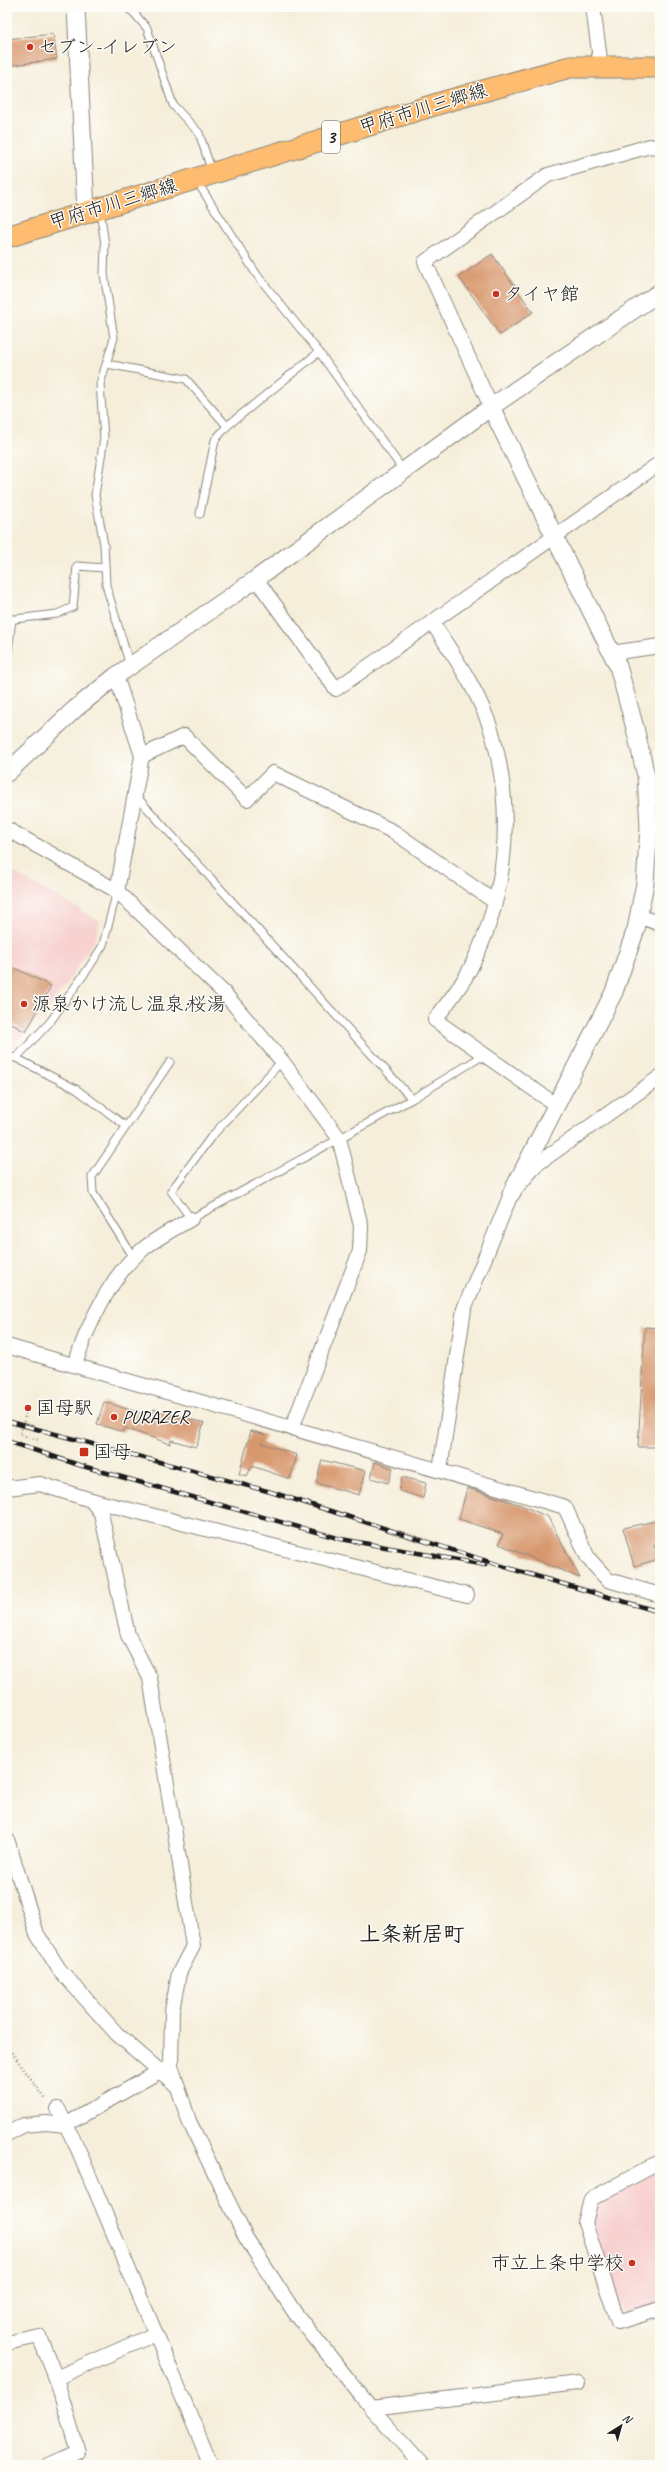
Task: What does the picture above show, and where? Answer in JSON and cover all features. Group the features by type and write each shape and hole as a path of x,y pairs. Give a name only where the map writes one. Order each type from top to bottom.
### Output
{"main road":[{"name":"甲府市川三郷線","path":"7,237 447,101 570,67 660,67"}],"street":[{"path":"76,7 93,210"},
{"path":"593,7 601,67"},
{"path":"440,1470 464,1309 511,1194 614,992 638,916 645,882 649,827 646,776 636,728 618,666 491,408 425,262 548,175 650,146 660,148"},
{"path":"8,769 75,709 116,676 256,579 403,470 660,292"},
{"path":"256,579 336,689 660,464"},
{"path":"432,622 467,676 493,735 507,819 502,876 489,927 471,967 435,1020 556,1105"},
{"path":"611,653 660,646"},
{"path":"116,676 142,756 136,796 117,891"},
{"path":"142,756 184,736 246,799 273,774 394,832 495,902"},
{"path":"7,829 117,891 224,993 282,1061 339,1138 361,1226 360,1251 292,1428"},
{"path":"638,916 660,924"},
{"path":"511,1194 537,1164 660,1077"},
{"path":"75,1365 81,1346 103,1302 121,1272 141,1250 191,1219"},
{"path":"7,1345 565,1507 588,1558 608,1580 660,1595"},
{"path":"7,1488 40,1484 90,1500 467,1595"},
{"path":"90,1500 101,1513 128,1635 150,1678 193,1946 179,1973 172,2011 165,2068"},
{"path":"7,1839 37,1934 59,1969 117,2034 165,2068 178,2086 189,2121 246,2238 295,2313 371,2408 422,2465"},
{"path":"7,2134 24,2125 46,2123 66,2125 165,2068"},
{"path":"58,2109 78,2149 211,2465"},
{"path":"660,2162 591,2199 585,2222 618,2322 660,2309"},
{"path":"56,2378 155,2334"},
{"path":"7,2343 39,2336 56,2378 78,2452 49,2465"},
{"path":"371,2408 578,2383"}],"lane":[{"path":"125,7 132,11 147,28 173,105 199,134 204,176 257,275 319,352 403,470"},
{"path":"93,210 105,245 104,274 114,338 100,384 104,438 95,495 106,568 106,585 130,666"},
{"path":"200,514 215,440 227,426 319,352"},
{"path":"106,364 186,379 227,426"},
{"path":"7,659 10,620 57,614 73,607 77,566 106,568"},
{"path":"136,796 412,1099"},
{"path":"16,1058 50,1022 90,966 103,944 117,891"},
{"path":"282,1061 210,1137 171,1191 191,1219 412,1099 484,1055"},
{"path":"7,1056 16,1058 76,1089 126,1126"},
{"path":"134,1258 93,1193 92,1177 170,1062"}],"path":[{"path":"26,1413 20,1435 39,1440"},
{"path":"7,2046 52,2107 58,2109"}],"shaded area":[{"path":"7,869 100,921 95,939 63,990 12,1048 7,1047"},
{"name":"市立上条中学校","path":"660,2170 660,2306 629,2317 618,2307 591,2219 600,2202"}],"building":[{"path":"53,34 57,59 7,66 7,39"},
{"name":"タイヤ館","path":"492,254 533,312 500,335 459,277"},
{"name":"源泉かけ流し温泉;桜湯","path":"7,964 51,986 26,1032 7,1021"},
{"path":"645,1327 660,1328 660,1447 638,1447"},
{"path":"104,1402 150,1416 153,1409 204,1423 196,1447 171,1440 170,1444 125,1428 123,1432 97,1424"},
{"path":"251,1431 266,1435 262,1443 297,1455 290,1479 252,1466 247,1476 239,1474"},
{"path":"322,1460 366,1471 359,1495 316,1483"},
{"path":"375,1462 393,1468 388,1483 371,1478"},
{"path":"402,1477 426,1483 423,1498 399,1491"},
{"path":"467,1488 521,1505 548,1517 580,1578 499,1544 503,1534 459,1519"},
{"path":"660,1520 660,1545 654,1545 659,1559 634,1566 623,1528"}],"railway":[{"path":"7,1421 271,1492 515,1570 660,1612"},
{"path":"7,1441 79,1465 341,1539 485,1565"}],"place":[{"name":"セブン-イレブン","path":"30,47"},
{"name":"タイヤ館","path":"496,294"},
{"name":"源泉かけ流し温泉;桜湯","path":"24,1004"},
{"name":"国母駅","path":"28,1408"},
{"name":"PURAZER","path":"114,1417"},
{"name":"国母","path":"84,1452"},
{"name":"市立上条中学校","path":"632,2263"}],"district":[{"name":"上条新居町","path":"412,1934"}]}
